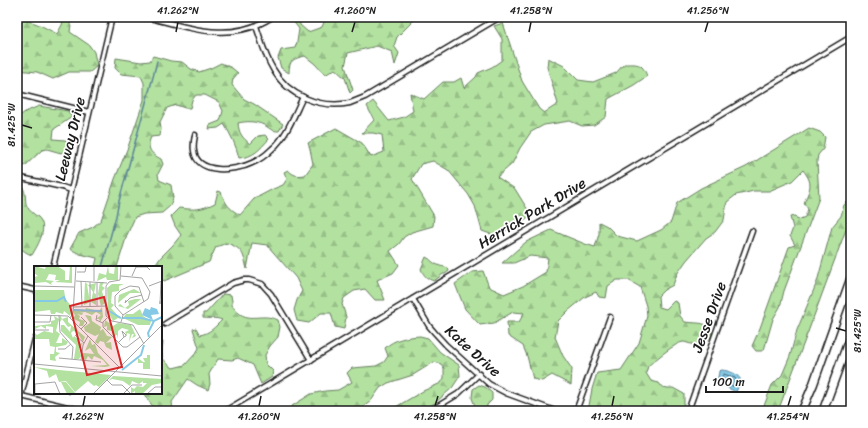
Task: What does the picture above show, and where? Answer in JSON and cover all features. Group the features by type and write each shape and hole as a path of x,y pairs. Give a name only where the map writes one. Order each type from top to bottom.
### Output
{"highway":[{"path":"802,411 813,385 851,278"},
{"path":"823,411 851,334"}],"street":[{"name":"Leeway Drive","path":"53,266 112,17"},
{"path":"146,17 204,31 215,32 228,32 250,28 272,17"},
{"path":"256,26 269,63 273,70 291,90 313,101 326,104 336,104 356,101 364,97 500,17"},
{"name":"Herrick Park Drive","path":"225,411 851,37"},
{"path":"17,94 90,112"},
{"path":"195,136 194,152 198,161 204,165 219,169 230,169 251,164 273,149 280,141 303,97"},
{"path":"17,177 71,190"},
{"name":"Jesse Drive","path":"688,411 752,231"},
{"path":"164,324 233,283 250,280 262,284 271,294 311,360"},
{"path":"17,286 34,290"},
{"name":"Kate Drive","path":"413,299 435,333 489,384 501,391 555,411"},
{"path":"576,411 610,317"},
{"path":"34,342 19,395 84,411"},
{"path":"430,411 458,394 479,374"}],"green space":[{"path":"64,17 72,17 70,32 89,45 94,52 97,66 90,72 69,72 53,79 37,72 17,70 17,19 42,26 57,34"},
{"path":"290,17 299,17 300,25 308,32 322,27 326,17 417,17 397,37 394,46 399,53 395,65 392,52 377,46 348,53 345,66 353,90 350,93 345,78 335,69 325,75 305,56 292,61 289,73 281,68 278,58 281,50 295,48 297,42 299,29"},
{"path":"503,23 522,81 539,109 544,113 558,104 547,67 548,58 564,66 578,80 593,82 616,73 624,64 641,66 647,76 608,99 606,117 594,125 582,126 570,121 544,125 531,132 520,148 512,164 497,177 515,189 531,215 517,225 496,236 482,231 475,206 468,194 448,170 433,161 421,164 412,179 434,216 433,226 412,232 404,237 399,244 390,251 399,265 393,273 377,280 385,300 375,300 365,289 354,291 344,298 342,304 346,317 344,329 335,327 331,313 321,313 309,323 297,321 294,310 302,291 296,278 267,245 252,243 247,269 242,252 236,247 227,243 216,247 209,262 164,281 162,279 162,266 155,266 181,235 171,216 179,208 197,209 206,207 215,203 218,191 221,192 230,208 240,215 254,199 283,185 287,179 284,172 288,170 296,175 305,175 313,164 308,143 336,128 362,143 371,157 384,152 382,135 362,133 374,120 367,106 373,101 389,121 404,117 413,111 410,93 424,99 443,82 454,82 461,78 464,88 476,77 478,73 492,67 502,60 502,39 494,26"},
{"path":"153,56 171,61 182,62 191,69 199,72 221,63 232,68 238,73 233,79 232,85 244,99 283,124 279,131 254,122 238,123 241,135 250,144 258,136 265,135 269,139 259,150 249,156 239,158 233,140 224,124 218,128 209,129 210,125 220,121 223,111 219,102 205,95 196,95 192,100 190,108 176,105 167,108 160,122 160,136 151,137 149,147 152,153 161,159 163,164 158,174 159,180 171,185 173,198 170,206 162,213 144,214 135,217 127,235 117,266 95,266 97,258 80,254 70,249 79,233 93,227 101,220 144,100 144,83 141,76 121,74 115,68 116,58 141,62 150,61"},
{"path":"39,106 68,111 72,117 54,129 53,139 65,140 72,146 61,153 47,149 42,150 25,166 17,164 17,118 25,112"},
{"path":"809,128 820,132 825,137 823,149 818,155 817,161 819,198 784,291 780,307 773,319 764,350 756,351 752,346 789,247 795,245 790,236 793,228 790,217 795,216 798,220 805,217 808,209 804,203 810,183 803,170 792,181 769,191 754,191 736,195 727,202 724,220 715,232 706,238 686,261 677,274 673,285 664,290 658,296 659,307 666,309 674,301 678,303 680,316 685,322 706,325 711,331 712,336 705,341 695,344 683,342 679,343 648,366 646,373 651,381 659,383 662,387 673,388 684,394 684,405 682,411 588,411 597,373 621,370 639,343 647,316 646,306 640,287 628,280 617,280 608,286 606,298 599,297 596,292 585,297 558,321 555,337 563,356 572,369 571,385 552,375 542,381 533,379 523,346 508,336 507,322 519,322 524,313 513,312 494,323 480,325 465,309 455,284 472,272 483,271 489,287 504,294 523,286 546,272 548,258 530,256 514,263 502,263 526,242 551,230 595,247 599,234 599,222 607,226 617,236 637,241 661,230 671,222 677,203 701,188 746,167"},
{"path":"22,185 28,208 38,217 43,226 43,231 32,255 17,247 17,186"},
{"path":"848,201 851,201 851,216 778,411 762,411 772,385 782,375 790,356 797,330 817,282 832,227 841,216 844,205"},
{"path":"426,257 433,263 448,268 449,271 434,281 428,278 421,269"},
{"path":"223,294 231,295 232,305 237,312 243,315 248,317 265,317 278,320 280,327 278,337 270,346 265,355 266,364 273,371 272,377 261,384 253,365 238,358 232,360 218,359 209,374 210,384 208,390 188,379 172,402 173,411 153,411 154,408 144,394 162,394 162,351 164,359 173,368 185,365 199,348 193,329 196,328 200,335 204,334 222,320 215,318 203,318 203,313 206,313"},
{"path":"420,336 428,338 440,352 459,365 460,376 452,388 436,402 422,411 389,411 423,391 441,383 444,378 444,368 441,364 434,362 413,375 388,383 380,388 371,401 358,411 286,411 311,394 338,390 352,382 347,373 352,368 376,366 384,362 388,356 385,348 392,342"},
{"path":"479,385 485,387 492,393 492,400 487,405 487,411 477,411 472,398 473,389"}],"water":[{"path":"722,370 735,374 741,380 736,392 718,381 719,371"}],"waterway":[{"path":"102,266 157,61"}]}
